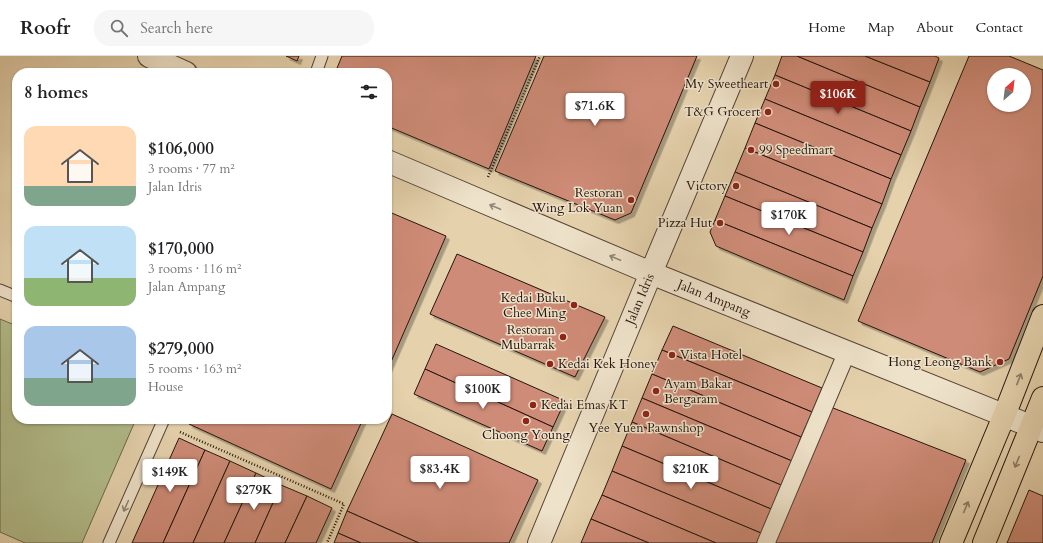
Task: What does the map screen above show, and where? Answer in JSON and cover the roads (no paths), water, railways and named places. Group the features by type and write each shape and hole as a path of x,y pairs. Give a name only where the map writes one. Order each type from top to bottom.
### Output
{"highway":[{"path":"951,543 1004,416 1043,316"},
{"path":"984,543 1037,428 1043,398"}],"street":[{"path":"148,56 175,68"},
{"name":"Jalan Idris","path":"539,543 742,56"},
{"name":"Jalan Ampang","path":"392,163 651,273 1037,428"},
{"path":"766,543 847,352"}],"lane":[{"path":"318,68 322,56"},
{"path":"0,290 12,295"},
{"path":"109,543 162,424"}],"place":[{"name":"My Sweetheart","path":"776,84"},
{"name":"T&G Grocert","path":"768,112"},
{"name":"99 Speedmart","path":"751,150"},
{"name":"Victory","path":"736,186"},
{"name":"Restoran Wing Lok Yuan","path":"631,200"},
{"name":"Pizza Hut","path":"720,223"},
{"name":"Kedai Buku Chee Ming","path":"574,305"},
{"name":"Restoran Mubarrak","path":"563,337"},
{"name":"Vista Hotel","path":"672,355"},
{"name":"Hong Leong Bank","path":"1000,362"},
{"name":"Kedai Kek Honey","path":"550,364"},
{"name":"Ayam Bakar Bergaram","path":"656,391"},
{"name":"Kedai Emas KT","path":"533,405"},
{"name":"Yee Yuen Pawnshop","path":"646,414"},
{"name":"Choong Young","path":"526,421"}]}
